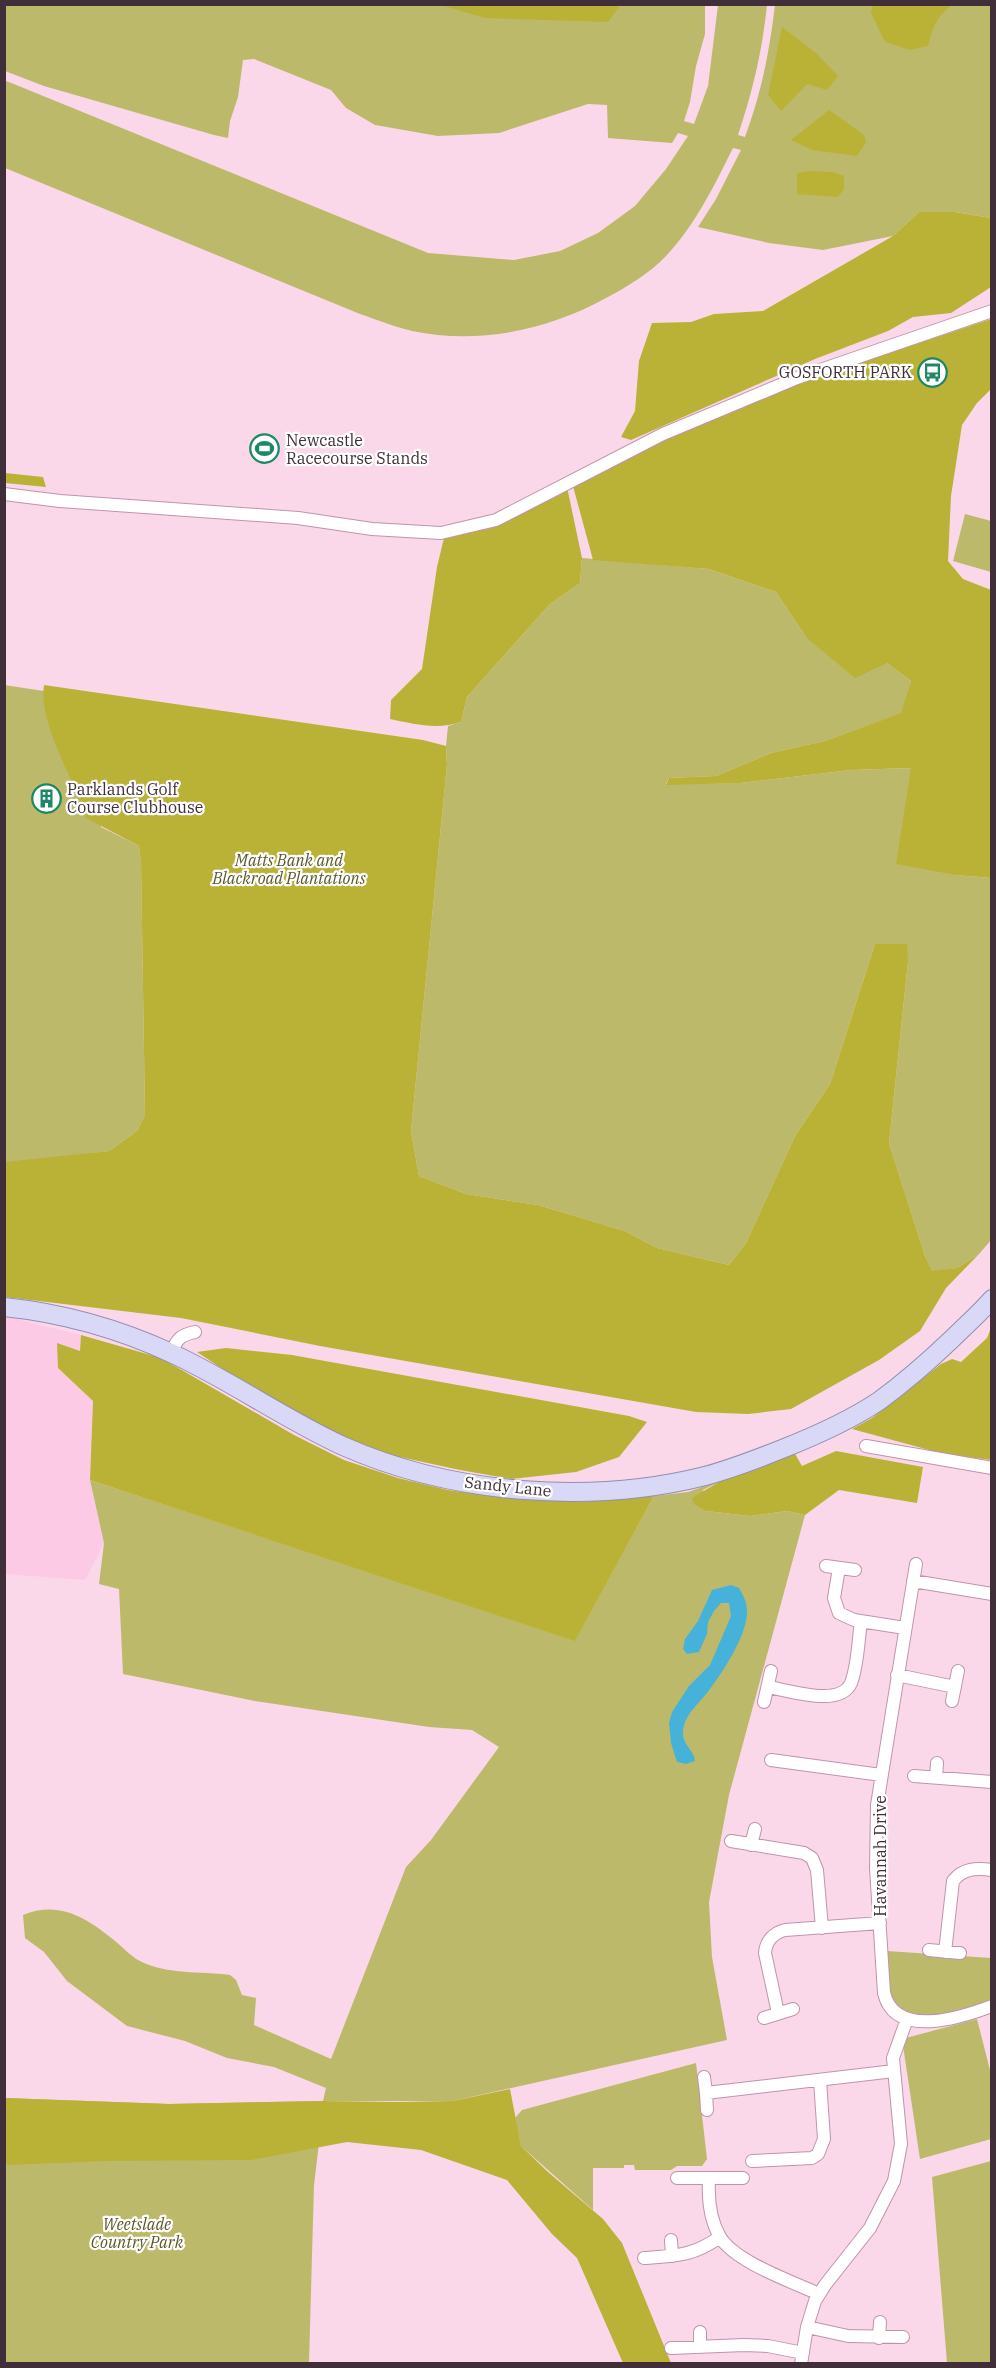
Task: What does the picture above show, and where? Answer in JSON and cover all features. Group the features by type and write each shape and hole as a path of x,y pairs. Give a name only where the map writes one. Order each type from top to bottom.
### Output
{"main road":[{"name":"Sandy Lane","path":"4,1307 35,1310 101,1326 171,1353 342,1446 380,1460 450,1480 488,1486 572,1492 634,1488 704,1476 751,1461 809,1438 845,1421 878,1401 938,1352 992,1299"}],"street":[{"path":"4,494 298,518 372,529 441,533 496,520 663,434 797,378 992,311"},
{"path":"171,1353 177,1340 183,1334 195,1332"},
{"path":"866,1446 992,1468"},
{"name":"Havannah Drive","path":"907,2019 892,2010 885,1996 876,1833 880,1775 916,1564"},
{"path":"826,1566 855,1570"},
{"path":"839,1568 835,1606 846,1618 905,1628"},
{"path":"913,1581 992,1594"},
{"path":"768,1687 827,1697 841,1694 848,1688 852,1679 861,1622"},
{"path":"764,1702 771,1671"},
{"path":"952,1701 958,1671"},
{"path":"897,1676 955,1687"},
{"path":"793,1763 795,1749"},
{"path":"771,1760 880,1775"},
{"path":"936,1778 938,1763"},
{"path":"914,1776 992,1782"},
{"path":"751,1845 755,1829"},
{"path":"731,1841 804,1853 812,1858 817,1870 822,1928"},
{"path":"945,1952 952,1881 957,1875 969,1869 992,1870"},
{"path":"778,2013 765,1953 769,1941 781,1931 880,1923"},
{"path":"929,1950 960,1953"},
{"path":"671,2348 768,2346 802,2358 807,2327 819,2294 870,2228 894,2181 901,2144 894,2071 895,2050 907,2019 923,2021 947,2019 992,2007"},
{"path":"764,2018 793,2009"},
{"path":"706,2092 894,2071"},
{"path":"704,2077 707,2110"},
{"path":"752,2161 812,2158 818,2154 824,2139 820,2080"},
{"path":"818,2154 828,2164"},
{"path":"677,2178 743,2178"},
{"path":"709,2178 710,2207 720,2237 747,2260 819,2294"},
{"path":"644,2258 695,2253 720,2237"},
{"path":"671,2240 672,2256"},
{"path":"879,2338 880,2322"},
{"path":"807,2327 848,2336 903,2337"},
{"path":"700,2332 700,2347"}],"shaded area":[{"path":"4,1316 81,1335 80,1351 58,1344 58,1368 93,1401 90,1480 104,1543 85,1580 5,1574"}],"green space":[{"path":"873,4 952,5 936,23 928,46 910,50 885,42 871,13"},
{"path":"5,5 705,5 705,34 684,121 694,124 708,86 718,5 767,5 756,71 738,135 745,137 764,72 775,5 991,5 991,218 955,212 919,212 893,236 823,250 769,243 698,227 716,199 741,150 733,148 704,204 677,244 653,268 622,289 561,319 512,332 462,336 412,331 360,314 5,168 4,80 428,253 514,260 560,251 598,233 635,206 666,169 688,136 678,133 672,143 608,138 607,105 588,104 499,133 438,136 375,125 346,108 331,90 254,59 243,60 238,97 230,121 228,138 44,86 5,71"},
{"path":"441,5 613,5 619,7 608,22 485,18"},
{"path":"782,27 816,53 838,76 827,90 807,84 781,111 768,95"},
{"path":"829,110 864,135 866,142 857,156 812,150 791,140"},
{"path":"832,172 844,176 844,189 838,197 797,194 797,173"},
{"path":"919,212 955,212 991,218 991,287 951,313 913,317 888,331 815,359 631,440 621,437 635,411 639,361 652,323 691,322 714,314 763,311 893,236"},
{"path":"991,319 991,389 977,403 962,425 951,496 948,561 963,579 991,590 991,878 956,875 896,864 911,768 851,770 740,783 666,785 669,778 716,776 771,753 825,741 901,713 911,681 887,663 855,678 806,637 776,592 709,569 593,560 573,486 668,439 796,384"},
{"path":"5,473 43,477 46,487 5,483"},
{"path":"567,487 582,558 580,583 550,604 467,697 461,722 434,726 390,719 391,700 422,669 437,567 444,538"},
{"path":"965,514 991,521 991,572 953,561"},
{"path":"582,558 709,569 776,592 806,637 887,663 911,681 902,713 825,741 771,753 716,776 669,778 666,784 740,783 851,770 912,768 956,875 991,878 992,1239 979,1254 957,1268 932,1272 889,1143 908,962 875,944 830,1084 795,1136 746,1243 729,1265 657,1248 625,1231 538,1205 466,1194 419,1176 411,1131 447,765 448,726 461,722 467,697 550,604 580,583"},
{"path":"4,685 84,697 101,827 139,846 145,1115 137,1131 109,1151 29,1161 4,1169"},
{"name":"Matts Bank and Blackroad Plantations","path":"44,685 423,740 446,746 447,765 411,1131 419,1176 466,1194 538,1205 625,1231 657,1248 729,1265 746,1243 795,1136 830,1084 875,944 907,944 908,962 889,1143 925,1256 932,1271 957,1268 979,1254 946,1288 920,1331 879,1360 791,1409 748,1414 696,1412 320,1346 181,1318 5,1297 5,1162 109,1151 137,1131 145,1115 139,846 86,818 46,717"},
{"path":"991,1328 991,1460 944,1454 852,1429 872,1418 941,1364 952,1359 961,1362 987,1338"},
{"path":"81,1335 161,1358 294,1435 344,1460 398,1478 448,1490 499,1497 580,1502 654,1496 575,1641 90,1480 93,1401 58,1368 57,1343 80,1351"},
{"path":"226,1348 292,1355 629,1416 647,1422 619,1457 576,1472 511,1479 386,1454 322,1427 250,1387 197,1352"},
{"path":"836,1451 923,1467 917,1503 839,1490 805,1515 787,1511 750,1516 706,1511 694,1504 692,1498 722,1480 794,1452 802,1466"},
{"name":"Weetslade Country Park","path":"90,1480 575,1640 654,1496 688,1492 722,1480 703,1490 706,1511 750,1516 787,1511 805,1515 729,1795 709,1902 712,1957 727,2040 453,2101 324,2101 314,2185 309,2363 5,2364 5,2098 169,2104 323,2101 326,2088 274,2067 227,2058 185,2041 127,2026 67,1981 44,1952 25,1938 23,1915 49,1910 72,1914 94,1925 140,1961 173,1971 230,1975 236,1980 242,1995 256,1998 254,2025 331,2059 406,1867 431,1840 499,1747 472,1730 429,1727 255,1701 123,1674 119,1589 99,1584 104,1543"},
{"path":"887,1951 991,1958 991,1999 940,2014 912,2014 901,2010 894,2002 890,1990"},
{"path":"977,2019 991,2074 991,2139 920,2159 902,2039"},
{"path":"696,2063 707,2159 702,2166 677,2166 671,2170 635,2170 634,2165 624,2165 624,2168 593,2168 593,2210 521,2146 515,2118 522,2110"},
{"path":"510,2089 521,2146 603,2219 622,2243 671,2363 623,2363 577,2258 552,2234 507,2180 421,2150 347,2142 251,2160 106,2161 8,2165 5,2161 5,2098 169,2104 397,2102 453,2101"},
{"path":"991,2161 991,2363 947,2363 932,2177"}],"water":[{"path":"731,1585 739,1588 746,1604 743,1631 727,1665 692,1711 684,1726 683,1736 695,1761 686,1764 677,1762 671,1743 669,1723 672,1712 689,1686 710,1665 731,1616 729,1603 721,1603 714,1611 708,1622 707,1634 699,1652 687,1654 683,1649 685,1639 698,1621 712,1590"}],"place":[{"name":"GOSFORTH PARK","path":"933,372"},
{"name":"Newcastle Racecourse Stands","path":"265,449"},
{"name":"Parklands Golf Course Clubhouse","path":"46,798"}]}
